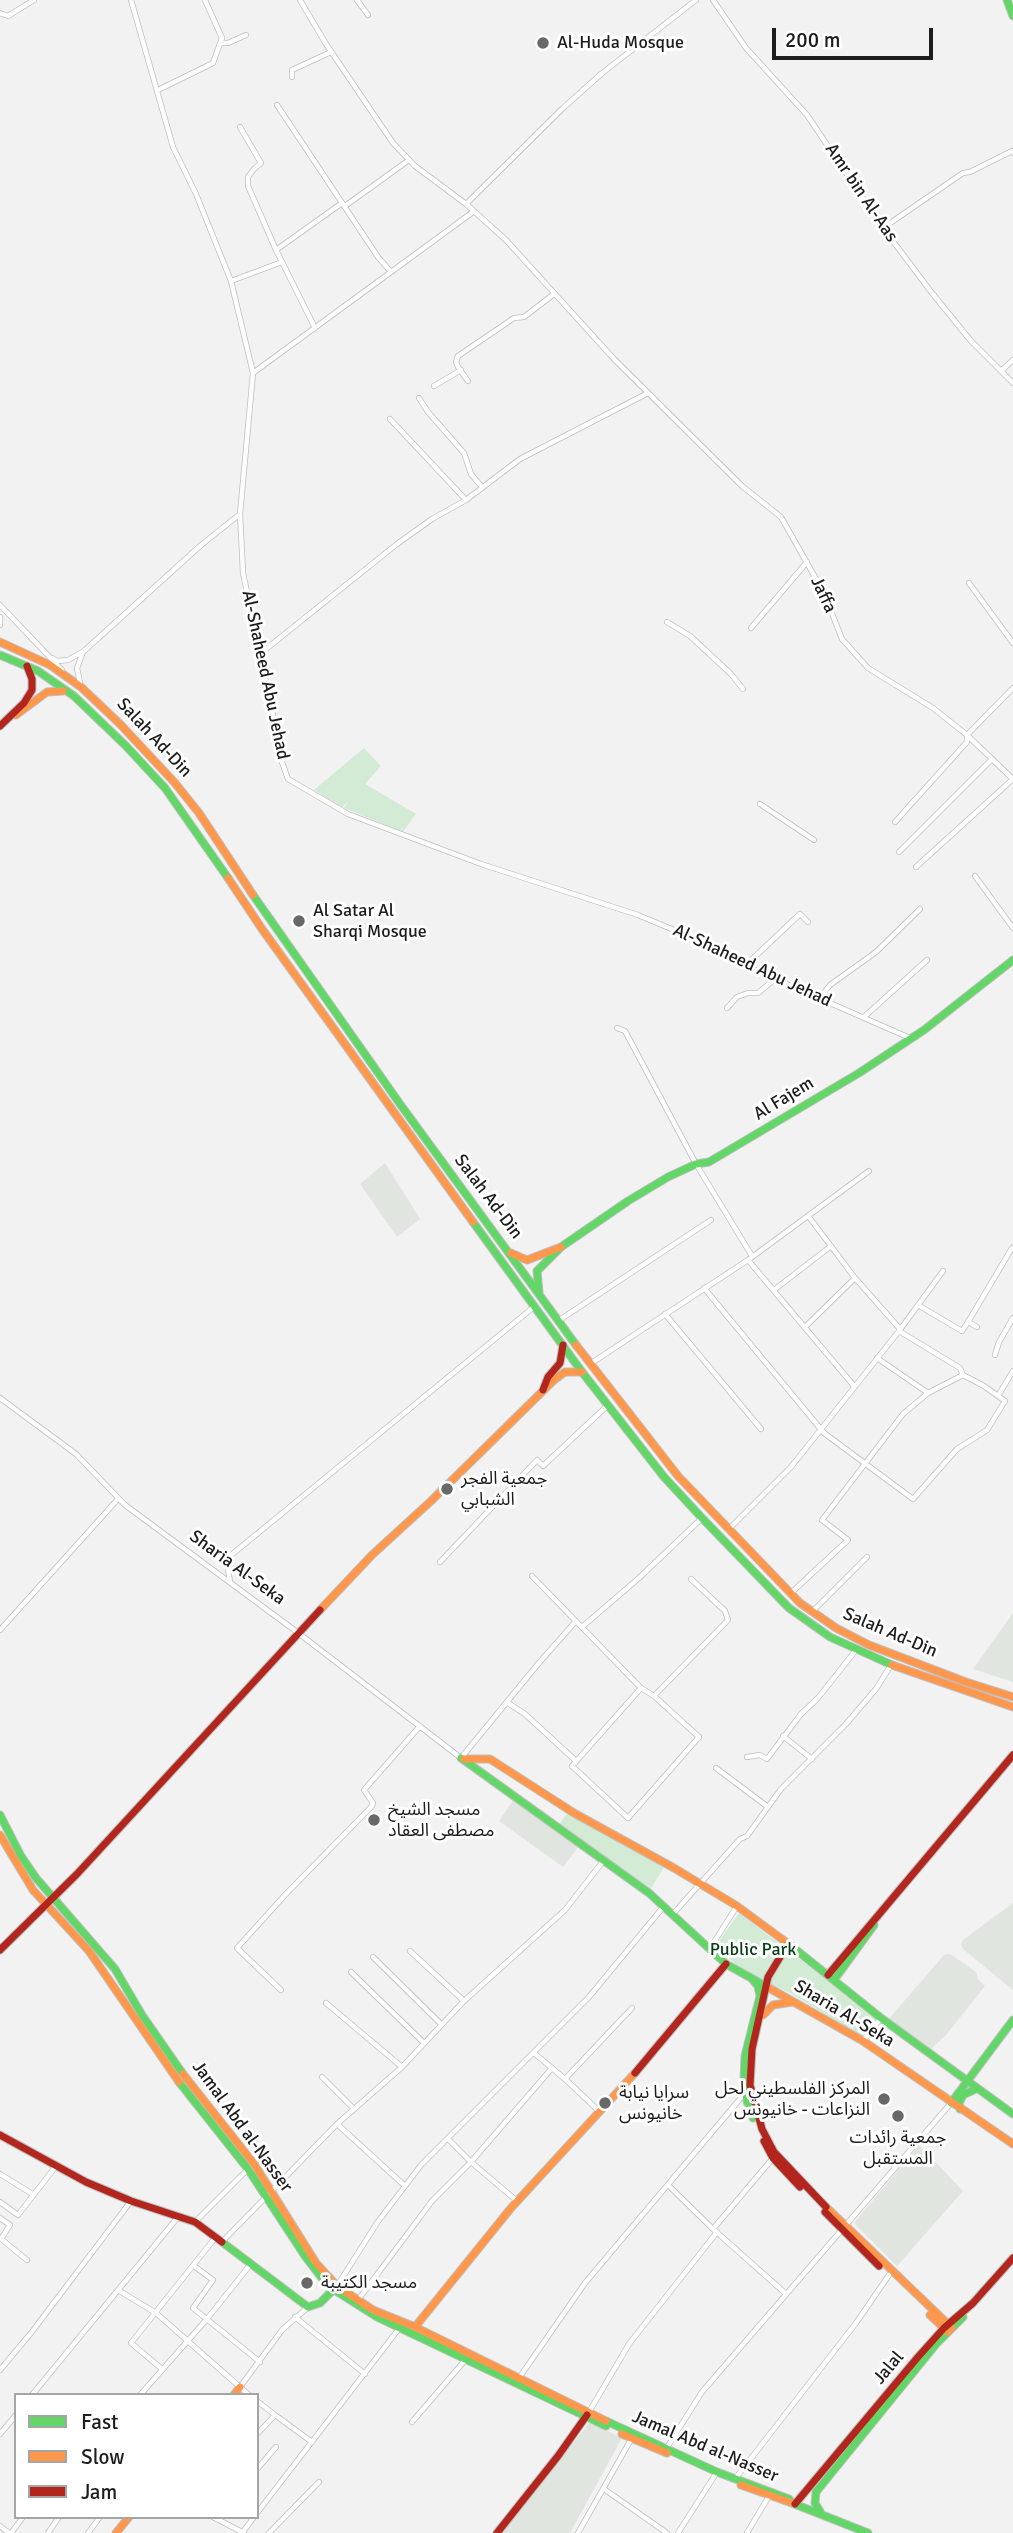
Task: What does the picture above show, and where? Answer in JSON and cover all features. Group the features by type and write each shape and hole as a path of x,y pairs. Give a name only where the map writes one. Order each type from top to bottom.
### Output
{"main road":[{"path":"1007,0 1013,16"},
{"name":"Salah Ad-Din","path":"0,642 33,656 81,687 175,783 199,813 275,927 395,1097 558,1321 674,1471 728,1530 791,1595 836,1628 869,1644 966,1682 1013,1697"},
{"name":"Salah Ad-Din","path":"0,655 27,666 67,691 113,733 164,788 262,929 582,1371 664,1476 702,1518 789,1608 817,1629 856,1650 905,1671 1013,1707"},
{"path":"11,717 32,690 32,679 27,666"},
{"path":"0,726 47,692 67,691"},
{"path":"164,788 172,789 175,783"},
{"path":"187,818 190,811 199,813"},
{"name":"Al Fajem","path":"561,1247 628,1201 696,1164 709,1162 859,1073 1013,960"},
{"path":"387,1102 392,1102 395,1097"},
{"path":"509,1251 527,1261 561,1247"},
{"path":"539,1293 536,1278 538,1269 561,1247"},
{"path":"542,1391 548,1377 560,1363 564,1345"},
{"path":"0,1950 77,1874 372,1555 542,1391 565,1372 582,1371"},
{"path":"642,1449 643,1443 651,1441"},
{"path":"664,1476 669,1477 674,1471"},
{"path":"831,1978 1013,1755"},
{"name":"Sharia Al-Seka","path":"461,1758 664,1905 709,1951 726,1964 863,2041 1013,2144"},
{"name":"Sharia Al-Seka","path":"461,1758 490,1759 574,1813 737,1906 881,2018 1013,2114"},
{"path":"831,1978 1013,1761"},
{"name":"Jamal Abd al-Nasser","path":"0,1815 49,1901"},
{"name":"Jamal Abd al-Nasser","path":"0,1835 22,1874 115,1969 142,2015 335,2288 377,2317 415,2327 467,2356 519,2378 587,2414"},
{"path":"788,1944 769,1973 752,2049 750,2084 762,2129 782,2162 889,2275 948,2328"},
{"path":"415,2327 517,2201 600,2112 726,1964"},
{"path":"752,1979 758,1986 760,1996 745,2056 745,2093 756,2127 773,2158 948,2328"},
{"path":"759,2020 773,2005 797,2003"},
{"path":"951,2103 1013,2020"},
{"path":"960,2109 959,2103 963,2095 976,2088"},
{"path":"0,2135 56,2166 131,2201 195,2222 308,2308 320,2302 335,2288"},
{"name":"Jalal","path":"793,2503 1013,2259"},
{"name":"Jamal Abd al-Nasser","path":"335,2288 402,2325 633,2437 716,2474 770,2494 789,2498 793,2503 854,2530 868,2533"},
{"name":"Jalal","path":"822,2514 815,2503 816,2492 948,2328"},
{"path":"236,2393 240,2387"},
{"path":"497,2533 558,2456 587,2414"},
{"name":"Jamal Abd al-Nasser","path":"633,2437 666,2449 716,2474 770,2494"},
{"path":"116,2533 127,2519"}],"street":[{"path":"0,13 8,16 34,0"},
{"name":"Al-Shaheed Abu Jehad","path":"131,0 173,147 197,194 231,281 253,373 240,514 243,573 261,653 278,751 288,779 348,814 481,864 638,915 910,1038"},
{"path":"158,90 213,63 222,38 205,0"},
{"name":"Jaffa","path":"299,0 393,143 440,187 466,204 506,240 554,294 741,486 781,517 824,593 842,639 868,668 933,708 967,735 1013,779"},
{"path":"357,0 368,15"},
{"path":"466,204 601,74 696,0"},
{"name":"Amr bin Al-Aas","path":"713,0 746,48 794,97 883,228 971,341 1013,383"},
{"path":"220,43 228,43 246,35"},
{"path":"292,77 292,70 331,52"},
{"path":"277,105 391,271"},
{"path":"240,127 261,163 248,177 248,186 315,328"},
{"path":"883,228 963,173 1012,150 1013,153"},
{"path":"276,250 409,160"},
{"path":"253,373 473,212"},
{"path":"231,281 282,262"},
{"path":"468,381 456,362 458,356 514,318 524,317 554,294"},
{"path":"1002,371 1013,360"},
{"path":"434,386 461,370"},
{"path":"261,653 397,544 432,519 466,500 520,458 649,393"},
{"path":"419,398 464,453 471,474 481,486"},
{"path":"390,419 466,500"},
{"path":"52,658 57,661 68,660 83,651 200,546 240,514"},
{"path":"751,628 807,562"},
{"path":"969,583 1013,643"},
{"path":"0,605 67,676"},
{"path":"0,617 0,625"},
{"path":"667,622 690,636 731,674 743,689"},
{"path":"81,687 77,668 83,651"},
{"path":"895,822 967,742 967,735 1013,688"},
{"path":"898,852 992,760"},
{"path":"916,867 1013,779"},
{"path":"761,804 814,840"},
{"path":"975,876 1013,928"},
{"path":"820,998 830,985 876,952 920,909"},
{"path":"746,965 800,914 808,922"},
{"path":"864,1017 927,961"},
{"path":"727,1007 737,997 758,993 775,979"},
{"path":"617,1028 625,1031 750,1258 854,1386"},
{"path":"590,1364 750,1258 869,1171"},
{"path":"704,1288 821,1429 913,1499 957,1449 987,1430 1005,1401 963,1375 960,1368 899,1330 809,1217"},
{"path":"558,1321 711,1220"},
{"path":"774,1290 831,1246"},
{"path":"918,1305 962,1331 1012,1248"},
{"path":"728,1530 791,1467 943,1271"},
{"path":"806,1327 855,1278"},
{"path":"230,1582 230,1556 536,1306"},
{"path":"665,1314 761,1429"},
{"path":"995,1355 1013,1318"},
{"path":"968,1322 976,1326"},
{"path":"877,1358 928,1393"},
{"path":"998,1396 1013,1371"},
{"path":"792,1593 848,1540 822,1520 903,1414 928,1393 963,1375"},
{"name":"Sharia Al-Seka","path":"0,1398 76,1454 93,1469 118,1499 298,1632 461,1758"},
{"path":"440,1562 537,1460 543,1466 609,1404"},
{"path":"0,1630 118,1499"},
{"path":"582,1627 702,1518"},
{"path":"812,1611 867,1557"},
{"path":"532,1576 640,1688 654,1696 699,1737 628,1818 572,1766 640,1688"},
{"path":"654,1696 728,1620 725,1611 691,1579"},
{"path":"461,1758 576,1621"},
{"path":"747,1757 760,1755 767,1759 783,1736 856,1650"},
{"path":"673,1914 740,1839 747,1836 781,1789 869,1698 892,1664"},
{"path":"508,1703 525,1714 576,1761"},
{"path":"281,1990 237,1948 372,1806 373,1803 364,1790 420,1726"},
{"path":"783,1736 812,1759"},
{"path":"716,1768 768,1807"},
{"path":"162,2369 131,2343 194,2266 337,2124 402,2067 464,2001 565,1910 604,1860"},
{"path":"335,2288 377,2223 405,2186 589,1997 664,1905"},
{"path":"709,1951 737,1906"},
{"path":"410,1951 464,2001"},
{"path":"373,1957 441,2024"},
{"path":"351,1972 424,2043"},
{"path":"326,2003 402,2067"},
{"path":"565,2079 632,2008"},
{"path":"863,2041 881,2018"},
{"path":"534,2053 600,2112"},
{"path":"358,2301 432,2201 471,2162 552,2068"},
{"path":"323,2077 354,2109"},
{"path":"519,2378 585,2283 745,2093"},
{"path":"666,2449 702,2392 951,2103"},
{"path":"337,2124 405,2186"},
{"path":"448,2139 517,2201"},
{"path":"587,2414 629,2344 773,2158"},
{"path":"0,2202 19,2215 56,2166"},
{"path":"195,2222 251,2166"},
{"path":"0,2174 34,2195"},
{"path":"668,2185 785,2293"},
{"path":"0,2370 131,2201"},
{"path":"34,2393 177,2217"},
{"path":"0,2218 10,2225 0,2238 27,2260"},
{"path":"142,2393 250,2265"},
{"path":"194,2266 213,2280 193,2308 260,2362"},
{"path":"735,2479 856,2323 889,2275"},
{"path":"118,2290 156,2313 247,2393"},
{"path":"240,2387 282,2330 308,2308"},
{"path":"295,2317 365,2374"},
{"path":"259,2511 402,2325"},
{"path":"412,2422 467,2356"},
{"path":"259,2403 312,2442"},
{"path":"259,2432 275,2415"},
{"path":"0,2434 14,2417"},
{"path":"578,2533 633,2437"},
{"path":"259,2467 276,2447"},
{"path":"678,2533 716,2474"},
{"path":"270,2533 319,2482"},
{"path":"604,2489 667,2533"},
{"path":"747,2533 770,2494"},
{"path":"0,2526 10,2533 21,2519"},
{"path":"218,2519 243,2533"}],"shaded area":[{"path":"385,1163 420,1219 397,1237 360,1184"},
{"path":"1013,1613 1013,1682 973,1669"},
{"path":"514,1799 579,1846 563,1867 499,1821"},
{"path":"1013,1903 1013,1990 963,1949 961,1944"},
{"path":"950,1954 976,1972 978,1979 985,1986 946,2035 930,2050 887,2021 944,1955"},
{"path":"919,2145 963,2191 897,2266 854,2223"},
{"path":"590,2422 622,2438 570,2533 501,2533"}],"green space":[{"path":"364,748 381,766 365,784 416,814 403,832 344,808 350,800 342,807 314,790"},
{"path":"569,1811 665,1866 651,1888 558,1826"},
{"name":"Public Park","path":"739,1913 877,2018 863,2037 792,1994 747,1973 715,1947"}],"traffic: fast":[{"path":"1007,0 1013,16"},
{"path":"0,655 38,671 74,696 126,746 165,788 228,878"},
{"path":"253,895 400,1104 576,1345"},
{"path":"539,1292 537,1271 561,1247 668,1177 696,1164 709,1162 859,1073 924,1030 1013,960"},
{"path":"473,1222 582,1372 664,1477 702,1518 789,1608 830,1637 892,1665"},
{"path":"461,1758 649,1893 726,1964 769,1988"},
{"path":"0,1815 21,1856 36,1878 115,1969 142,2015 183,2074"},
{"path":"834,1980 874,1925"},
{"path":"790,1945 881,2018 1013,2114"},
{"path":"753,1980 758,1986 760,1996 745,2056 744,2080 753,2118"},
{"path":"951,2103 1013,2020"},
{"path":"179,2082 248,2169 328,2286 377,2317 606,2426"},
{"path":"960,2109 959,2103 963,2095 976,2089"},
{"path":"222,2242 308,2307 320,2303 335,2288"},
{"path":"821,2513 815,2503 816,2492 937,2343 963,2317"},
{"path":"606,2421 717,2472 868,2533"}],"traffic: slow":[{"path":"0,642 50,665 81,687 120,724 199,813 253,895"},
{"path":"16,715 47,692 63,691"},
{"path":"228,878 473,1222"},
{"path":"511,1253 527,1260 561,1247"},
{"path":"576,1345 678,1476 800,1603 836,1628 869,1645 1013,1697"},
{"path":"320,1610 372,1555 554,1380 565,1372 582,1372"},
{"path":"892,1665 1013,1707"},
{"path":"464,1759 490,1759 574,1813 737,1906 790,1945"},
{"path":"0,1835 33,1890 89,1951 179,2082"},
{"path":"769,1988 863,2041 1013,2144"},
{"path":"763,2015 773,2005 792,2002"},
{"path":"415,2327 511,2208 635,2073"},
{"path":"183,2074 254,2164 316,2263 337,2286 373,2310 415,2327 606,2421"},
{"path":"826,2207 952,2328"},
{"path":"930,2315 948,2332"},
{"path":"236,2393 240,2387"},
{"path":"622,2434 667,2453"},
{"path":"741,2485 792,2503"},
{"path":"116,2533 127,2519"}],"traffic: jam":[{"path":"0,726 24,703 32,690 32,679 27,666"},
{"path":"543,1390 548,1377 560,1363 563,1345"},
{"path":"0,1950 77,1874 320,1610"},
{"path":"828,1975 1013,1755"},
{"path":"788,1944 768,1977 752,2049 750,2085 762,2129 774,2152 826,2207"},
{"path":"635,2073 726,1964"},
{"path":"0,2135 86,2182 131,2201 195,2222 222,2242"},
{"path":"764,2141 773,2158 800,2187"},
{"path":"825,2212 879,2266"},
{"path":"795,2504 918,2357 944,2328 973,2303 1013,2258"},
{"path":"497,2533 587,2415"}],"place":[{"name":"Al-Huda Mosque","path":"543,43"},
{"name":"Al Satar Al Sharqi Mosque","path":"299,921"},
{"name":"جمعية الفجر الشبابي","path":"447,1489"},
{"name":"مسجد الشيخ مصطفى العقاد","path":"374,1820"},
{"name":"المركز الفلسطيني لحل النزاعات - خانيونس","path":"884,2099"},
{"name":"سرايا نيابة خانيونس","path":"605,2103"},
{"name":"جمعية رائدات المستقبل","path":"898,2116"},
{"name":"مسجد الكتيبة","path":"307,2283"}]}
